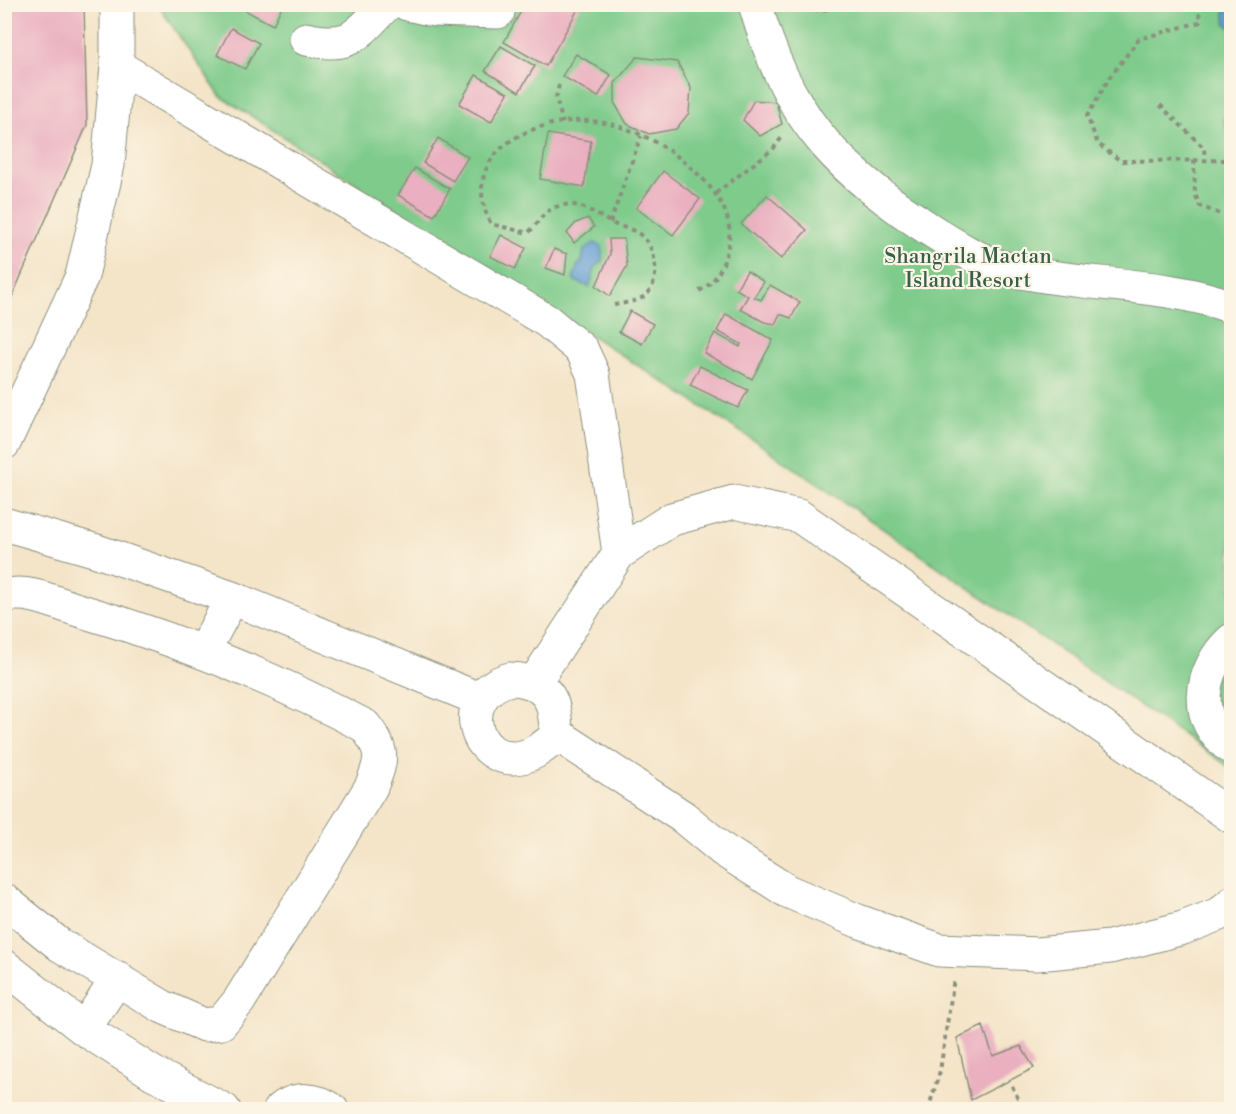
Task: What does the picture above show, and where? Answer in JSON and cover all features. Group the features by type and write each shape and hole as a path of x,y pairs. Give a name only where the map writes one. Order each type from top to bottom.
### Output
{"street":[{"path":"4,443 82,276 108,165 117,66 117,4"},
{"path":"306,39 331,44 343,43 353,37 387,4"},
{"path":"407,4 426,9 498,12"},
{"path":"755,4 769,50 801,114 834,156 881,197 973,256 1013,270 1157,289 1212,300 1232,307"},
{"path":"117,66 546,321 582,350 593,374 619,553"},
{"path":"534,683 619,553 672,519 734,502 799,516 1232,817"},
{"path":"4,524 97,551 231,598 479,699"},
{"path":"4,597 16,593 52,602 126,623 203,652 365,726 376,741 382,761 371,787 238,1001 221,1023 204,1025 182,1016 60,945 4,900"},
{"path":"203,652 231,598"},
{"path":"1232,640 1210,669 1203,695 1203,709 1208,722 1232,748"},
{"path":"558,735 532,754 520,758 495,753 486,746 477,729 475,711 479,699 498,682 510,679 534,683 551,701 558,735 682,817 723,850 787,891 939,950 1037,954 1110,947 1183,928 1219,914 1232,903"},
{"path":"4,966 84,1029 153,1073 224,1110"},
{"path":"84,1029 118,978"},
{"path":"280,1110 297,1101 312,1100 332,1110"}],"path":[{"path":"797,4 809,10 829,10 838,4"},
{"path":"1199,4 1200,21 1139,39 1110,76 1087,116 1098,144 1121,161 1232,160"},
{"path":"560,85 556,99 563,123"},
{"path":"1160,105 1204,148 1204,160"},
{"path":"716,193 773,149 801,114"},
{"path":"614,305 645,296 654,280 654,256 645,238 638,232 610,223 589,209 562,204 549,209 534,228 523,233 491,224 482,203 484,174 494,155 504,144 524,132 544,125 598,122 641,136 680,156 716,193 728,217 730,230 728,248 718,276 707,287 697,292"},
{"path":"610,223 641,136"},
{"path":"1194,160 1195,194 1200,206 1220,214"},
{"path":"928,1110 940,1071 959,952"},
{"path":"1011,1086 1020,1102 1013,1110"}],"green space":[{"name":"Shangrila Mactan Island Resort","path":"158,5 1231,5 1231,768 755,441 220,96"}],"water":[{"path":"1224,5 1231,5 1231,28 1226,24"},
{"path":"1231,100 1231,139 1224,120"},
{"path":"594,243 602,246 602,261 596,266 589,287 573,280 578,265 582,262 584,250"}],"building":[{"path":"4,4 84,4 87,125 4,315"},
{"path":"233,4 283,4 273,25"},
{"path":"525,4 581,4 546,66 504,42"},
{"path":"231,28 259,43 245,69 217,55"},
{"path":"501,46 535,66 519,92 485,71"},
{"path":"576,54 611,75 598,97 562,76"},
{"path":"637,57 677,62 691,88 689,113 676,129 649,134 627,124 615,104 615,83"},
{"path":"476,75 508,93 491,122 459,104"},
{"path":"754,100 776,102 782,124 760,136 743,120"},
{"path":"548,134 591,141 584,187 540,179"},
{"path":"438,138 468,157 453,181 423,163"},
{"path":"415,168 450,189 434,216 398,195"},
{"path":"663,171 700,199 673,235 636,208"},
{"path":"767,195 807,230 781,259 741,224"},
{"path":"588,218 594,227 574,243 567,233 576,223"},
{"path":"501,235 526,248 515,269 490,256"},
{"path":"609,239 624,239 627,266 610,296 596,286 610,254"},
{"path":"554,249 567,254 565,275 546,268"},
{"path":"747,271 764,282 754,297 761,300 770,285 800,302 791,318 780,314 775,324 764,322 740,309 748,296 736,289"},
{"path":"630,311 653,324 642,344 619,332"},
{"path":"726,314 773,340 752,379 704,353 715,333 740,347 741,344 717,331"},
{"path":"700,366 748,390 738,408 690,385"},
{"path":"983,1026 993,1056 1021,1046 1034,1068 971,1100 957,1038"}]}
